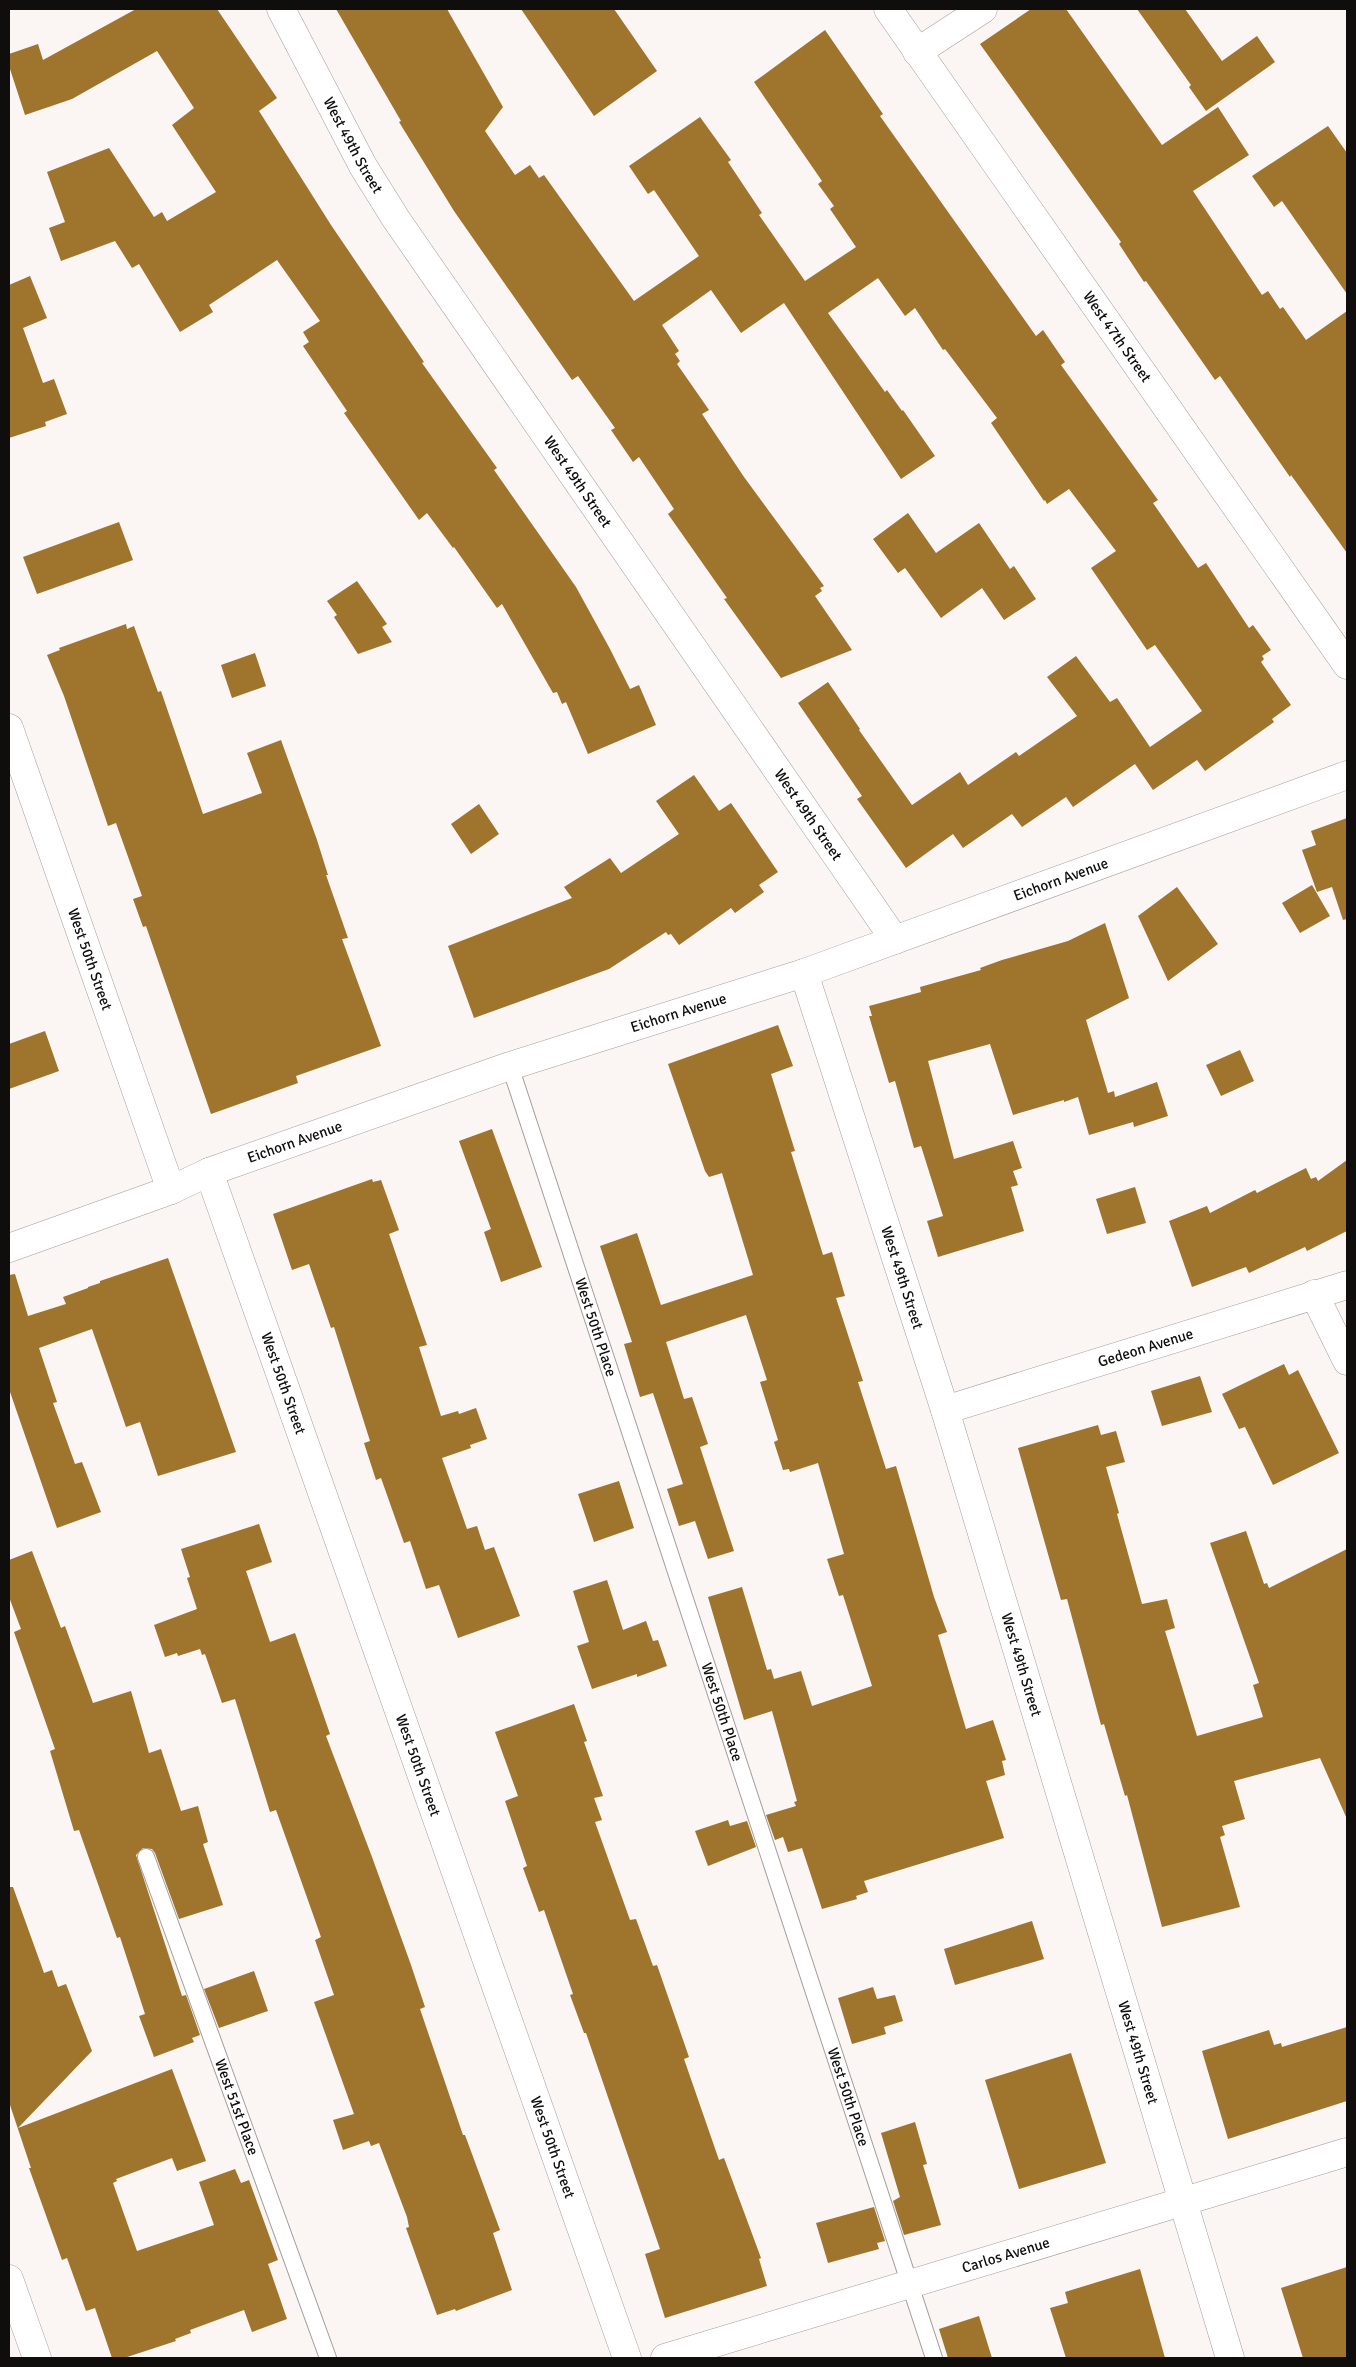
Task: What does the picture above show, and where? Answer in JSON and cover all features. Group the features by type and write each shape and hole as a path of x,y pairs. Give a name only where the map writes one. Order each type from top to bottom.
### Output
{"street":[{"name":"West 49th Street","path":"281,9 363,166 396,219 895,940"},
{"name":"West 47th Street","path":"888,9 1347,665"},
{"path":"917,52 983,9"},
{"name":"West 50th Street","path":"9,728 171,1190"},
{"name":"Eichorn Avenue","path":"9,1248 171,1190 209,1172 510,1066 804,973 1347,775"},
{"name":"West 49th Street","path":"804,973 944,1410 1230,2358"},
{"name":"West 50th Street","path":"209,1172 626,2358"},
{"name":"Gedeon Avenue","path":"944,1410 1347,1285"},
{"path":"1314,1294 1347,1361"},
{"name":"Carlos Avenue","path":"665,2358 1347,2152"},
{"path":"9,2279 36,2358"}],"lane":[{"name":"West 50th Place","path":"510,1066 934,2358"},
{"name":"West 51st Place","path":"146,1857 328,2358"}],"building":[{"path":"136,9 217,9 277,98 259,111 331,225 424,362 422,363 497,468 494,470 576,587 630,689 639,685 656,725 588,754 566,702 562,704 557,692 553,693 502,604 497,608 454,547 427,513 419,520 344,413 347,411 303,346 309,342 303,332 320,321 277,260 209,305 213,312 180,332 139,264 132,268 115,241 61,261 49,228 65,222 47,172 109,148 154,217 162,212 167,221 216,192 172,125 194,108 157,51 72,99 25,115 9,66 9,54 38,44 43,60"},
{"path":"336,9 447,9 503,107 485,131 515,175 530,165 539,178 544,175 634,301 699,256 654,190 648,194 629,166 700,117 731,160 728,162 762,213 759,215 805,281 856,247 830,209 834,206 818,184 822,181 754,82 825,30 883,114 880,116 1036,336 1043,330 1065,362 1061,365 1158,500 1153,503 1198,568 1206,563 1249,628 1253,625 1271,650 1262,656 1264,659 1261,662 1291,705 1272,719 1274,722 1205,771 1197,760 1153,790 1135,764 1073,807 1066,797 1022,827 1012,814 963,848 953,834 906,868 857,799 862,796 798,703 828,682 912,805 960,772 968,785 1016,752 1019,756 1077,716 1047,677 1076,656 1110,702 1117,698 1150,747 1202,711 1155,645 1147,650 1091,568 1116,551 1069,489 1047,504 1044,501 991,423 997,418 945,349 943,350 915,308 905,316 878,278 828,313 885,392 887,390 903,410 935,456 901,479 784,303 741,333 711,290 662,325 679,351 675,354 680,361 677,364 709,410 702,414 744,477 824,586 820,588 822,591 815,596 852,650 781,678 724,599 727,598 668,514 674,509 639,457 633,462 611,430 615,428 578,376 572,380 454,211 399,122 401,121"},
{"path":"521,9 614,9 657,71 594,116"},
{"path":"1031,9 1066,9 1162,145 1218,107 1249,155 1193,191 1262,295 1268,291 1280,309 1283,307 1306,340 1347,311 1347,553 1291,475 1290,477 1220,376 1215,380 1146,281 1144,282 1119,244 1121,242 980,44"},
{"path":"1137,9 1185,9 1222,61 1257,36 1275,62 1206,111 1189,87 1191,85"},
{"path":"1328,126 1347,153 1347,294 1282,201 1274,207 1252,176"},
{"path":"30,276 47,318 23,328 43,383 54,379 67,414 45,422 46,426 9,438 9,285"},
{"path":"908,513 936,553 979,523 1010,569 1014,566 1036,599 1004,620 982,588 941,618 905,568 898,573 873,539"},
{"path":"119,522 133,560 37,594 23,557"},
{"path":"357,581 387,624 382,627 392,642 358,654 334,617 337,615 327,601"},
{"path":"126,624 127,629 134,626 158,692 161,691 203,814 262,793 247,753 281,740 317,840 328,875 326,875 348,938 342,939 381,1046 296,1076 298,1083 211,1114 146,926 143,927 133,899 142,896 116,823 108,826 64,696 47,655 60,650 59,648"},
{"path":"255,653 266,686 232,698 221,665"},
{"path":"694,775 719,811 731,803 778,872 759,885 764,892 735,913 731,908 679,945 671,934 668,935 666,932 609,969 474,1018 448,946 572,898 564,887 610,858 621,873 679,834 656,801"},
{"path":"479,804 499,834 471,854 451,824"},
{"path":"1347,818 1347,919 1343,920 1332,887 1317,892 1302,850 1316,845 1311,831"},
{"path":"1312,885 1330,916 1300,933 1282,903"},
{"path":"1177,887 1218,944 1168,981 1138,916"},
{"path":"1105,923 1129,998 1086,1020 1108,1093 1114,1091 1115,1097 1157,1082 1168,1116 1134,1127 1133,1122 1089,1135 1078,1097 1013,1115 990,1044 928,1061 954,1159 1013,1141 1022,1168 1013,1171 1018,1185 1011,1187 1024,1231 938,1257 927,1221 943,1216 921,1146 914,1148 895,1081 889,1083 869,1016 872,1016 869,1006 921,992 920,987 981,970 980,968 1002,960 1068,941"},
{"path":"778,1025 793,1066 771,1074 795,1151 791,1152 823,1255 832,1252 845,1296 836,1298 863,1381 858,1382 886,1469 896,1466 934,1597 947,1632 938,1635 966,1729 993,1720 1006,1760 1002,1761 1005,1775 986,1781 1004,1838 864,1881 868,1892 856,1896 857,1899 822,1909 802,1848 788,1852 783,1837 775,1840 766,1815 796,1806 794,1802 797,1801 772,1711 744,1720 708,1597 742,1587 767,1670 771,1669 774,1679 801,1671 812,1706 872,1686 843,1595 839,1596 827,1559 844,1554 818,1463 790,1472 789,1469 783,1470 774,1442 778,1440 760,1382 767,1380 746,1315 666,1342 684,1399 692,1397 708,1444 700,1447 734,1551 708,1559 695,1521 679,1526 667,1489 683,1484 653,1393 640,1397 624,1344 632,1342 600,1246 637,1233 661,1305 753,1275 722,1173 709,1177 705,1171 668,1064"},
{"path":"45,1031 59,1071 9,1089 9,1044"},
{"path":"1240,1050 1254,1081 1221,1096 1206,1065"},
{"path":"492,1129 542,1267 501,1282 484,1232 491,1229 459,1141"},
{"path":"1347,1160 1347,1231 1307,1251 1305,1247 1249,1273 1246,1267 1192,1287 1169,1221 1207,1206 1210,1213 1255,1190 1257,1193 1306,1168 1311,1179 1316,1177 1318,1181"},
{"path":"372,1179 373,1182 381,1180 399,1230 389,1234 427,1345 419,1347 441,1416 458,1411 459,1414 476,1408 487,1439 470,1445 471,1448 442,1458 467,1529 477,1526 485,1550 494,1547 520,1616 458,1638 439,1585 426,1589 410,1541 404,1543 381,1478 376,1480 364,1443 370,1441 334,1327 331,1328 309,1264 292,1270 273,1214"},
{"path":"1135,1187 1146,1223 1107,1234 1096,1199"},
{"path":"168,1258 236,1452 158,1476 140,1422 126,1427 92,1329 39,1348 57,1402 53,1403 75,1464 82,1462 101,1512 57,1528 9,1389 9,1275 15,1274 28,1316 66,1304 63,1297 100,1283 100,1281"},
{"path":"1284,1364 1289,1375 1298,1370 1339,1453 1273,1485 1245,1427 1239,1429 1222,1394"},
{"path":"1200,1376 1212,1412 1162,1426 1151,1391"},
{"path":"1098,1425 1101,1435 1116,1431 1125,1462 1106,1467 1119,1513 1117,1514 1142,1604 1167,1599 1175,1628 1165,1631 1197,1736 1263,1717 1253,1685 1259,1683 1210,1543 1246,1531 1264,1584 1267,1583 1269,1588 1347,1549 1347,1819 1320,1758 1234,1781 1245,1819 1222,1826 1225,1835 1220,1837 1240,1907 1162,1927 1127,1795 1125,1796 1104,1724 1101,1725 1067,1599 1061,1600 1018,1448"},
{"path":"619,1481 634,1528 594,1542 578,1494"},
{"path":"259,1524 272,1562 246,1571 270,1642 295,1633 330,1734 326,1736 411,1965 425,2007 420,2009 463,2135 465,2135 500,2230 493,2233 512,2290 456,2311 455,2309 437,2315 406,2228 409,2227 407,2217 379,2143 371,2146 369,2141 343,2150 333,2120 354,2114 314,2002 334,1995 315,1940 321,1937 276,1810 270,1812 235,1699 222,1703 205,1654 202,1655 200,1649 178,1656 177,1653 165,1657 154,1625 197,1609 187,1578 190,1577 181,1549"},
{"path":"32,1551 61,1628 65,1626 93,1703 131,1691 149,1753 161,1749 181,1811 198,1806 208,1842 203,1844 223,1905 179,1919 155,1853 152,1849 143,1848 136,1855 182,1996 186,1995 200,2035 192,2038 194,2042 154,2057 139,2016 145,2014 120,1937 117,1938 79,1830 74,1831 50,1751 55,1749 14,1632 21,1629 9,1597 9,1560"},
{"path":"607,1580 623,1630 646,1621 653,1641 658,1640 667,1666 637,1677 637,1674 592,1689 577,1646 589,1642 573,1591"},
{"path":"574,1704 587,1741 584,1742 603,1796 594,1798 602,1820 595,1822 630,1920 636,1919 653,1966 657,1965 689,2057 684,2059 719,2160 724,2158 761,2258 759,2259 767,2286 665,2318 645,2254 660,2249 586,2033 584,2033 570,1995 573,1994 544,1910 539,1912 523,1868 527,1866 505,1801 518,1796 495,1732"},
{"path":"728,1820 730,1826 747,1821 756,1847 708,1866 695,1831"},
{"path":"9,1887 13,1887 44,1973 52,1970 58,1987 66,1984 92,2051 18,2128 172,2069 206,2161 177,2171 172,2158 116,2179 117,2181 113,2183 137,2251 214,2225 199,2182 235,2169 241,2183 249,2180 278,2260 268,2264 287,2319 252,2332 244,2310 190,2330 191,2333 175,2339 176,2341 124,2358 112,2358 95,2308 86,2311 67,2258 62,2260 29,2168 31,2168 9,2102"},
{"path":"1032,1921 1044,1959 955,1985 944,1949"},
{"path":"254,1971 268,2011 219,2028 204,1989"},
{"path":"873,1987 877,1999 895,1995 903,2021 884,2027 886,2034 852,2044 838,1998"},
{"path":"1347,2027 1347,2101 1228,2139 1202,2051 1269,2030 1274,2045 1281,2043 1282,2047"},
{"path":"1071,2053 1106,2163 1019,2189 985,2080"},
{"path":"915,2122 927,2164 923,2165 941,2225 904,2235 893,2201 900,2197 881,2133"},
{"path":"874,2207 885,2241 877,2243 879,2249 828,2263 816,2223"},
{"path":"1347,2267 1347,2358 1303,2358 1281,2288"},
{"path":"1140,2269 1165,2358 1066,2358 1050,2308 1068,2303 1065,2292"},
{"path":"979,2316 992,2358 948,2358 939,2329"}]}
